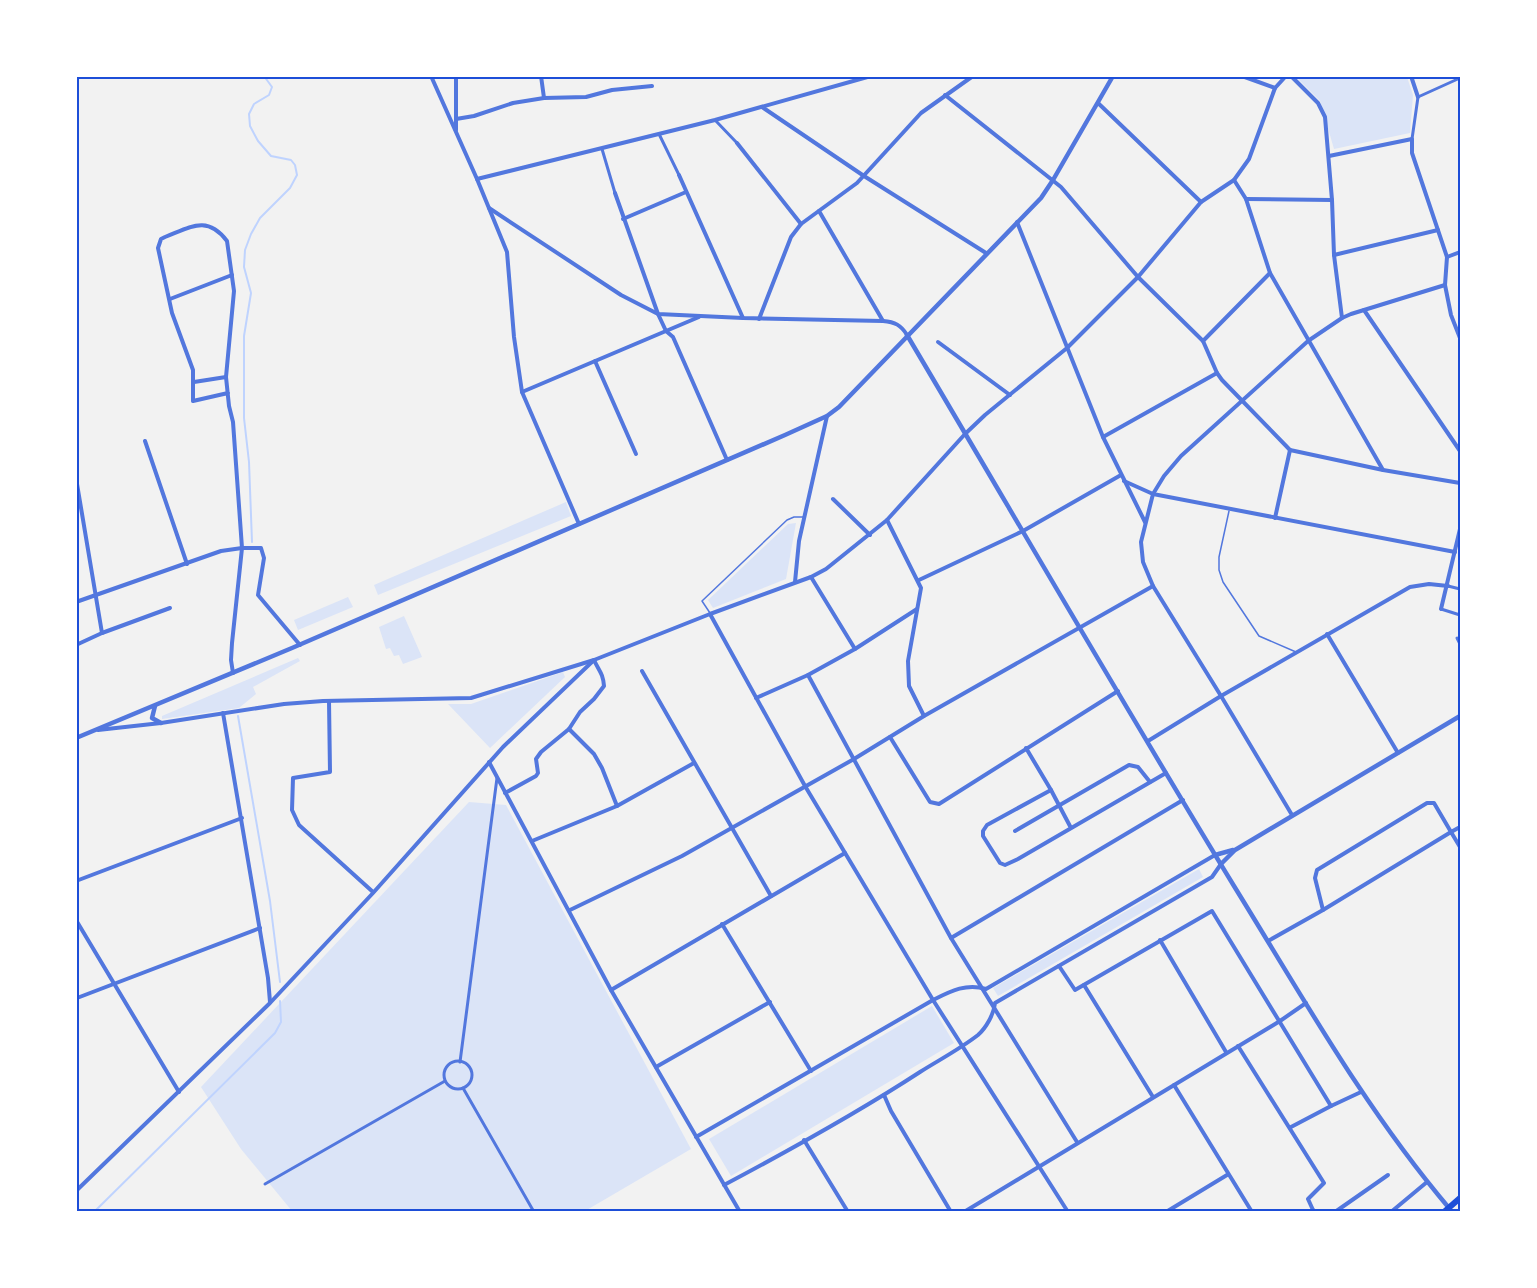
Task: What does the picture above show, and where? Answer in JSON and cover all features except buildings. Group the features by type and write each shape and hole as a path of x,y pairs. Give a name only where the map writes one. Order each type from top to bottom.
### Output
{"main road":[{"path":"1446,1210 1461,1197"},
{"path":"1446,1210 1461,1203"}],"street":[{"path":"431,76 507,252 514,337 522,392 579,524"},
{"path":"456,76 456,134"},
{"path":"541,76 544,98"},
{"path":"477,179 715,120 871,76"},
{"path":"76,738 300,645 827,416 849,397 1041,198 1113,76"},
{"path":"1242,76 1275,88"},
{"path":"94,731 284,704 471,698 594,660 811,577 826,569 887,520 965,434 1067,348 1138,277 1201,202 1234,180 1249,159 1275,88 1286,76"},
{"path":"1292,76 1318,104 1325,117 1334,255 1342,318"},
{"path":"1411,76 1418,97 1412,153 1447,257 1445,285 1451,315 1461,338"},
{"path":"759,319 791,237 801,224 864,176 921,113 973,77"},
{"path":"1418,97 1461,78"},
{"path":"456,119 474,116 513,103 544,98 586,97 612,90 652,86"},
{"path":"945,95 1069,195 1138,277 1203,341 1217,373 1290,450 1383,470 1461,483"},
{"path":"1098,103 1201,202"},
{"path":"762,107 986,254"},
{"path":"715,120 737,143 801,224"},
{"path":"659,134 743,318"},
{"path":"1329,156 1412,139"},
{"path":"602,148 623,219 658,314 666,331 673,337 727,460"},
{"path":"1234,180 1246,199 1270,273 1383,470"},
{"path":"623,219 686,192"},
{"path":"1246,199 1332,200"},
{"path":"489,208 621,295 658,314 759,319 884,321 903,327 1215,855 1306,1003 1383,1125 1446,1210"},
{"path":"819,211 884,321"},
{"path":"1017,222 1103,437 1145,522"},
{"path":"228,393 193,401 194,382 189,358 172,313 158,248 159,243 165,237 195,225 205,224 215,229 228,241 234,291 226,377 233,422 242,548 232,643 233,673"},
{"path":"1334,255 1438,230"},
{"path":"1447,257 1461,252"},
{"path":"1203,341 1270,273"},
{"path":"170,299 232,275"},
{"path":"1292,815 1153,586 1143,562 1141,542 1153,494 1164,476 1181,456 1308,341 1342,318 1364,309 1445,285"},
{"path":"1364,309 1461,451"},
{"path":"522,392 702,316"},
{"path":"938,342 1010,395"},
{"path":"595,361 636,454"},
{"path":"1103,437 1217,373"},
{"path":"194,382 226,377"},
{"path":"795,582 799,541 827,416"},
{"path":"145,441 187,564"},
{"path":"1275,518 1290,450"},
{"path":"919,580 1023,531 1121,475"},
{"path":"76,478 102,633"},
{"path":"1124,480 1153,494 1455,552"},
{"path":"833,499 870,535"},
{"path":"887,520 921,588 908,661 909,686 924,716"},
{"path":"1461,529 1441,609 1461,615"},
{"path":"76,602 221,551 261,548 264,558 258,595 300,645"},
{"path":"811,577 855,649"},
{"path":"1148,741 1221,696 1410,587 1429,584 1461,589"},
{"path":"570,910 682,856 1153,586"},
{"path":"76,645 170,608"},
{"path":"756,698 808,675 855,649 917,609"},
{"path":"710,614 805,786 933,1000 1068,1212"},
{"path":"1327,634 1398,753"},
{"path":"1457,638 1461,644"},
{"path":"505,793 536,776 538,773 536,759 541,752 569,729 580,712 604,686 603,674 594,660"},
{"path":"76,1191 270,1003 489,762 594,660"},
{"path":"642,671 771,896"},
{"path":"808,675 951,938 1077,1142"},
{"path":"890,736 930,802 939,804 1118,691"},
{"path":"329,701 330,772 293,778 292,810 299,825 373,892"},
{"path":"155,706 152,718 161,723"},
{"path":"223,713 260,928 270,1003"},
{"path":"724,1185 884,1095 981,1031 995,1010 995,1003 1212,877 1235,850 1461,716"},
{"path":"569,729 594,754 617,806"},
{"path":"1026,748 1071,828"},
{"path":"489,762 611,990 740,1212"},
{"path":"532,841 617,806 694,763"},
{"path":"1015,831 1129,765 1138,767 1150,782"},
{"path":"1051,790 987,825 983,836 1000,863 1005,865 1018,859 1167,773"},
{"path":"460,1062 497,777"},
{"path":"951,938 1183,800"},
{"path":"1323,910 1315,878 1317,870 1427,803 1434,803 1461,847"},
{"path":"76,881 242,818"},
{"path":"1268,941 1461,827"},
{"path":"696,1137 933,1000 962,987 986,989 1215,855 1235,850"},
{"path":"611,990 845,853"},
{"path":"1059,966 1075,990 1212,911 1331,1106"},
{"path":"76,920 179,1092"},
{"path":"722,924 811,1071"},
{"path":"77,998 260,928"},
{"path":"1160,940 1226,1052"},
{"path":"1084,985 1153,1097"},
{"path":"656,1067 770,1002"},
{"path":"964,1212 1280,1021 1306,1003"},
{"path":"1238,1046 1324,1183 1308,1199 1313,1211"},
{"path":"460,1062 468,1066 471,1075 469,1083 463,1088 451,1087 445,1081 446,1069 452,1063 460,1062"},
{"path":"265,1184 445,1081"},
{"path":"1174,1085 1227,1175 1252,1212"},
{"path":"463,1088 534,1212"},
{"path":"1291,1128 1361,1092"},
{"path":"884,1095 891,1111 951,1212"},
{"path":"804,1140 849,1212"},
{"path":"1166,1212 1227,1175"},
{"path":"1335,1212 1388,1175"},
{"path":"1391,1212 1427,1182"}],"lane":[{"path":"1230,510 1219,557 1219,570 1223,582 1259,636 1297,653"},
{"path":"710,614 702,601 787,520 804,517"}],"shaded area":[{"path":"1296,77 1407,77 1413,95 1410,133 1334,149 1320,101"},
{"path":"566,502 571,516 378,595 374,585"},
{"path":"796,523 786,579 713,608 708,600 788,524"},
{"path":"348,597 353,607 298,630 294,620"},
{"path":"404,616 422,657 403,664 399,655 394,656 390,648 386,649 379,627"},
{"path":"298,658 300,661 253,687 256,694 239,708 162,719 162,716"},
{"path":"563,672 565,677 490,748 448,704 471,704"},
{"path":"469,802 506,805 691,1149 585,1211 292,1211 241,1149 201,1087"},
{"path":"1199,869 1203,877 998,996 993,988"},
{"path":"932,1006 954,1043 731,1176 709,1139"}],"waterway":[{"path":"252,542 249,462 244,418 244,336 251,293 244,267 245,250 260,218 290,188 297,175 295,165 291,160 271,156 258,141 250,126 249,114 254,104 269,95 272,87 264,76"},
{"path":"238,716 270,901 280,982"},
{"path":"94,1212 275,1033 281,1022 280,1001"}]}
